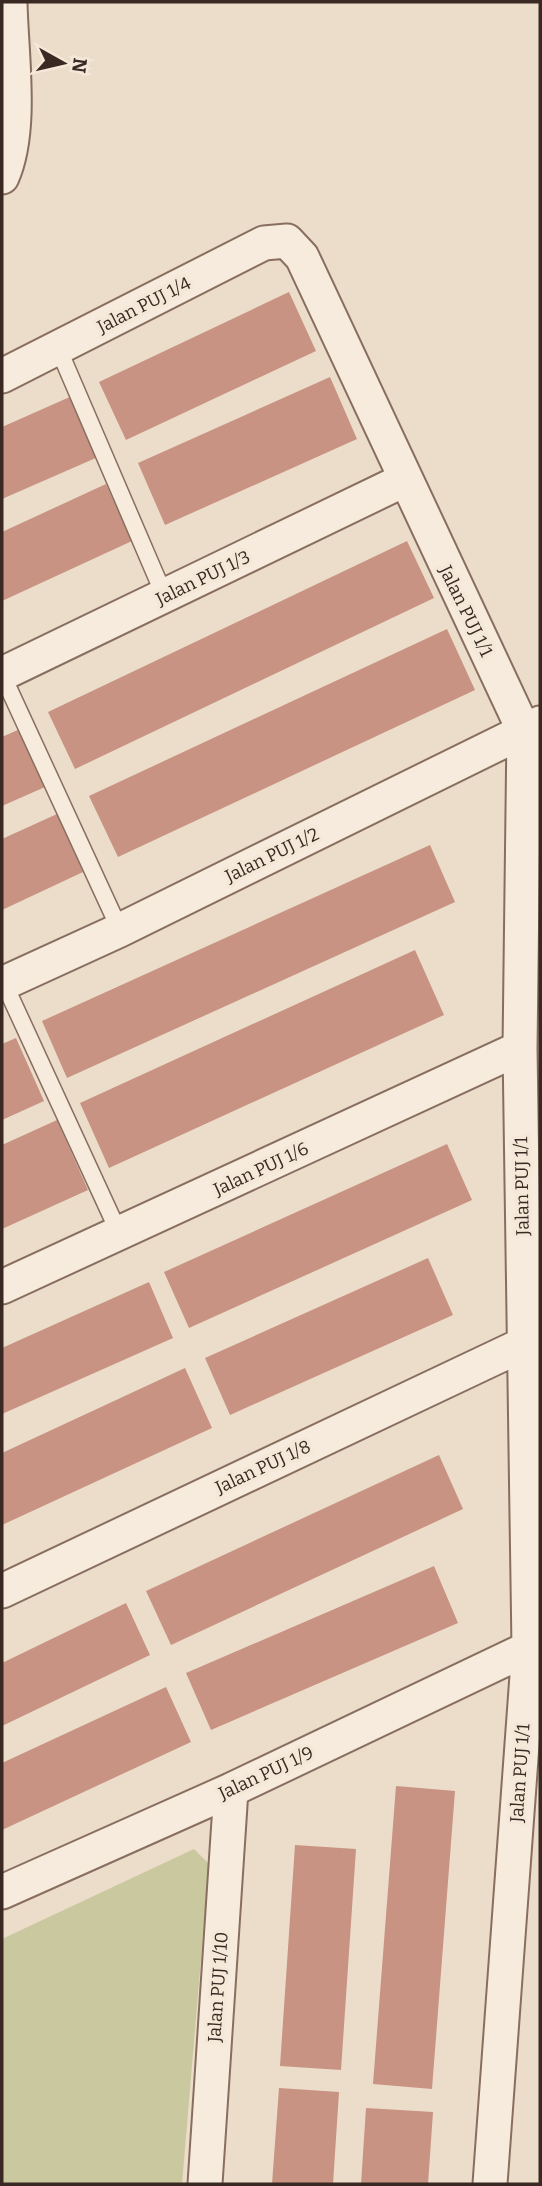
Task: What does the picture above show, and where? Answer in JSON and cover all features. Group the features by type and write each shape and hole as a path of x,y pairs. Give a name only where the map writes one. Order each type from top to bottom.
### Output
{"street":[{"path":"2,177 8,164 13,131 10,2"},
{"name":"Jalan PUJ 1/4","path":"2,376 264,243 287,241"},
{"name":"Jalan PUJ 1/1","path":"287,241 302,257 404,480 532,727 520,1048 528,1648 490,2184"},
{"name":"Jalan PUJ 1/3","path":"2,674 404,480"},
{"name":"Jalan PUJ 1/2","path":"3,983 120,930 532,727"},
{"name":"Jalan PUJ 1/6","path":"2,1287 120,1235 520,1048"},
{"name":"Jalan PUJ 1/8","path":"2,1591 524,1344"},
{"name":"Jalan PUJ 1/9","path":"2,1892 231,1790 528,1648"},
{"name":"Jalan PUJ 1/10","path":"205,2184 231,1790"}],"lane":[{"path":"59,349 165,597"},
{"path":"2,674 120,930"},
{"path":"3,983 120,1235"}],"shaded area":[{"path":"194,1849 209,1864 182,2184 2,2184 2,1939"}],"building":[{"path":"289,292 316,351 126,440 99,382"},
{"path":"330,377 357,439 165,525 138,463"},
{"path":"72,396 98,457 2,499 2,427"},
{"path":"106,484 132,541 2,601 2,532"},
{"path":"407,541 434,598 75,769 48,712"},
{"path":"447,629 475,690 118,857 89,796"},
{"path":"20,729 45,787 2,806 2,737"},
{"path":"57,814 83,872 2,910 2,839"},
{"path":"430,845 455,902 67,1078 42,1021"},
{"path":"415,950 444,1015 109,1168 80,1103"},
{"path":"16,1038 44,1101 2,1120 2,1044"},
{"path":"57,1120 88,1190 2,1229 2,1145"},
{"path":"447,1144 472,1200 189,1328 164,1272"},
{"path":"428,1258 453,1315 230,1415 205,1358"},
{"path":"149,1282 173,1338 2,1414 2,1348"},
{"path":"185,1368 212,1428 2,1525 2,1453"},
{"path":"439,1455 463,1509 171,1645 146,1591"},
{"path":"434,1566 458,1623 211,1730 186,1673"},
{"path":"126,1603 150,1655 2,1726 2,1663"},
{"path":"166,1687 191,1742 2,1830 2,1763"},
{"path":"396,1786 455,1791 432,2089 373,2084"},
{"path":"295,1845 356,1849 341,2070 280,2066"},
{"path":"279,2088 339,2092 333,2184 272,2184"},
{"path":"366,2108 433,2112 428,2184 361,2184"}]}
